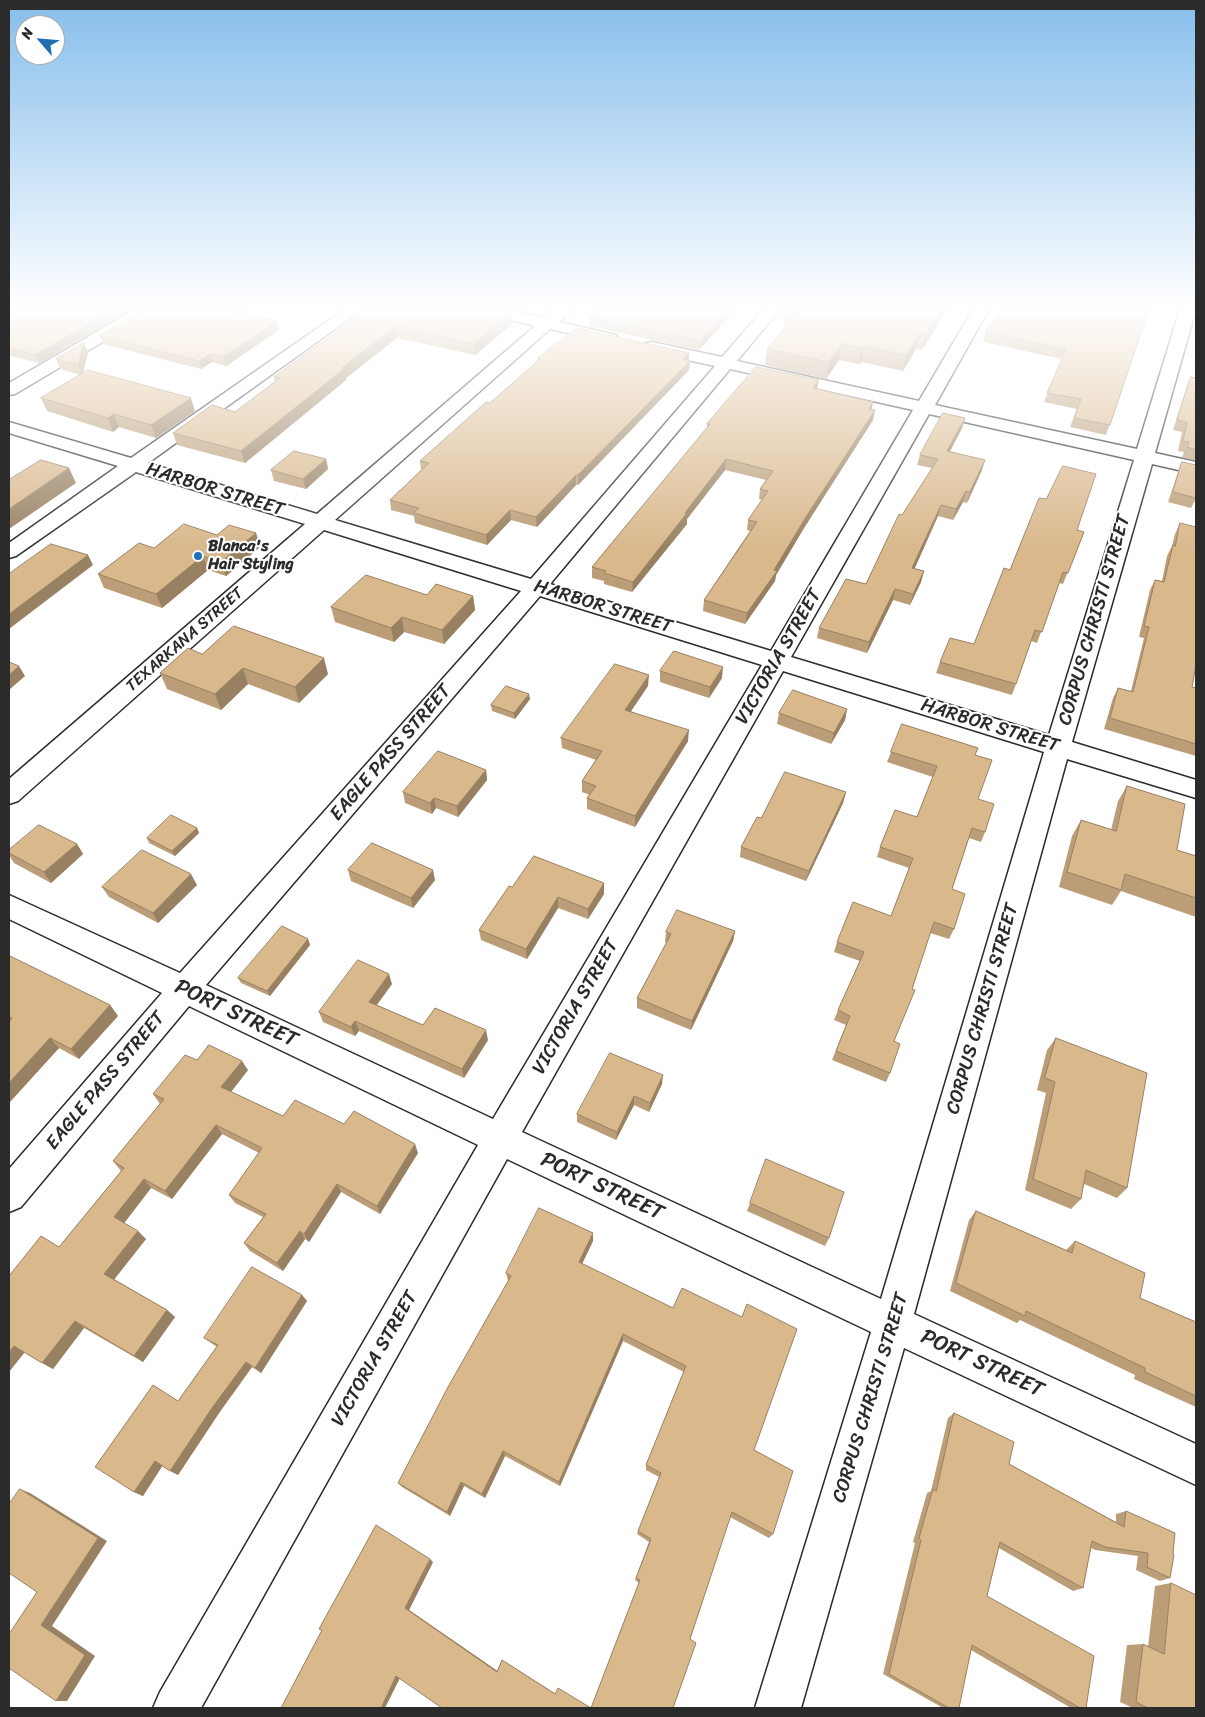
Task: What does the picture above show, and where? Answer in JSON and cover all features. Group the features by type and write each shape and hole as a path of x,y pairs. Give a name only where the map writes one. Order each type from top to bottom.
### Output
{"street":[{"path":"9,552 240,389"},
{"name":"TEXARKANA STREET","path":"9,794 472,389"},
{"name":"EAGLE PASS STREET","path":"9,1196 184,989 536,587 705,389"},
{"path":"842,389 1196,468"},
{"name":"VICTORIA STREET","path":"176,1708 500,1139 935,389"},
{"name":"CORPUS CHRISTI STREET","path":"778,1708 893,1322 1058,747 1164,389"},
{"name":"HARBOR STREET","path":"9,427 1196,789"},
{"name":"PORT STREET","path":"9,906 500,1139 1196,1464"}],"building":[{"path":"56,389 158,389 191,398 151,425 114,414 108,418 41,398"},
{"path":"265,389 319,389 241,451 173,433 212,405 235,412"},
{"path":"506,389 662,389 536,517 510,510 486,535 414,513 419,508 390,500 429,463 420,461 486,402 490,403"},
{"path":"737,389 818,389 873,402 869,409 875,410 806,517 774,570 777,571 747,613 704,600 757,522 748,520 768,491 760,489 773,471 726,459 633,582 604,573 606,571 592,567 710,424 707,424"},
{"path":"1049,389 1122,389 1110,425 1074,418 1081,399 1047,393"},
{"path":"1187,389 1196,389 1196,450 1187,447 1189,442 1183,441 1187,422 1177,420"},
{"path":"943,413 965,418 947,451 985,460 970,492 966,491 956,509 941,505 912,568 924,571 913,594 895,589 869,642 819,628 846,579 866,584 899,514 902,515 938,459 920,455"},
{"path":"294,451 326,459 303,479 271,470"},
{"path":"41,460 69,468 9,509 9,480"},
{"path":"1182,462 1196,465 1196,498 1173,492"},
{"path":"1063,466 1096,474 1077,530 1084,532 1068,573 1063,572 1042,632 1035,630 1016,684 940,662 950,638 974,644 1004,568 1010,570 1039,498 1046,499"},
{"path":"1180,523 1196,527 1196,665 1192,687 1196,688 1196,744 1110,718 1118,688 1133,692 1149,627 1144,626 1155,580 1164,582"},
{"path":"184,524 217,535 229,525 256,533 221,562 203,556 156,594 98,574 139,543 154,548"},
{"path":"51,544 88,555 9,614 9,574"},
{"path":"366,575 427,595 436,584 473,596 442,630 402,617 391,628 331,607"},
{"path":"234,626 324,658 295,687 243,668 215,694 160,673 188,648 202,654"},
{"path":"674,651 723,667 710,687 660,671"},
{"path":"9,662 19,666 9,675"},
{"path":"615,664 649,675 625,710 689,730 635,816 587,798 596,786 582,781 602,751 561,738"},
{"path":"506,686 529,694 514,713 491,705"},
{"path":"793,690 847,709 834,733 779,713"},
{"path":"902,724 978,748 975,755 992,760 978,799 994,804 985,832 972,828 952,889 965,894 954,929 934,922 912,989 915,990 894,1041 900,1044 890,1073 836,1051 850,1016 838,1010 864,952 837,942 853,902 891,916 913,858 880,847 895,810 917,817 937,766 891,752"},
{"path":"438,751 486,770 457,806 434,798 430,803 403,792"},
{"path":"785,772 846,792 809,871 741,847 757,817 761,818"},
{"path":"1127,786 1185,804 1177,850 1196,856 1196,898 1125,874 1121,890 1067,872 1081,820 1116,831"},
{"path":"171,815 197,828 172,851 147,838"},
{"path":"39,825 77,844 44,872 9,853 9,850"},
{"path":"372,843 433,870 411,898 348,870"},
{"path":"142,850 191,874 153,913 102,887"},
{"path":"534,856 604,883 588,909 558,897 526,949 479,930 509,886 512,887"},
{"path":"677,910 735,931 692,1021 637,998 671,934 666,932"},
{"path":"282,926 308,939 267,991 238,978"},
{"path":"10,956 110,1005 71,1049 50,1038 9,1083 9,1022 12,1018 9,1017"},
{"path":"358,960 389,974 369,1002 423,1025 435,1008 486,1030 462,1069 355,1021 351,1027 319,1012"},
{"path":"1056,1038 1147,1073 1127,1188 1086,1170 1081,1199 1033,1179 1055,1082 1045,1078"},
{"path":"209,1045 242,1061 221,1087 283,1116 295,1100 344,1124 354,1111 415,1144 377,1206 337,1184 304,1234 300,1231 277,1263 244,1243 266,1214 229,1195 262,1148 216,1125 165,1191 144,1179 114,1217 138,1231 104,1274 167,1310 134,1356 75,1321 42,1363 14,1346 9,1352 9,1276 41,1236 59,1247 124,1168 113,1161 164,1099 153,1094 185,1055 197,1060"},
{"path":"610,1053 663,1075 650,1103 634,1096 617,1132 577,1114"},
{"path":"766,1159 844,1192 829,1238 750,1203"},
{"path":"539,1208 593,1233 579,1262 673,1308 682,1288 742,1317 747,1304 797,1329 754,1450 793,1471 773,1534 732,1512 690,1639 696,1643 673,1708 591,1708 640,1580 636,1578 651,1539 638,1531 661,1473 646,1465 686,1366 623,1334 559,1482 503,1451 482,1494 461,1482 447,1512 398,1483 448,1387 511,1276 506,1273"},
{"path":"976,1211 1072,1253 1075,1241 1145,1273 1140,1298 1196,1322 1196,1396 1145,1372 1145,1368 1026,1311 1025,1316 956,1283"},
{"path":"252,1267 302,1295 255,1368 246,1362 212,1408 170,1471 155,1461 134,1492 95,1467 153,1385 178,1401 218,1345 204,1338"},
{"path":"954,1413 1014,1442 1009,1464 1124,1527 1126,1511 1175,1533 1170,1578 1147,1567 1148,1553 1105,1547 1092,1541 1083,1588 1000,1542 987,1596 1094,1656 1086,1708 1080,1708 972,1645 959,1708 949,1708 889,1674 921,1540 919,1538 933,1489 936,1491"},
{"path":"20,1489 98,1538 41,1625 85,1655 56,1701 9,1668 9,1634 37,1592 9,1573 9,1504"},
{"path":"376,1525 430,1559 405,1608 497,1672 502,1660 555,1694 558,1688 591,1708 442,1708 396,1676 381,1708 281,1708 322,1630 319,1629"},
{"path":"1171,1583 1196,1595 1196,1708 1148,1708 1136,1702 1143,1644 1164,1654"}],"place":[{"name":"Blanca's Hair Styling","path":"198,556"}]}
